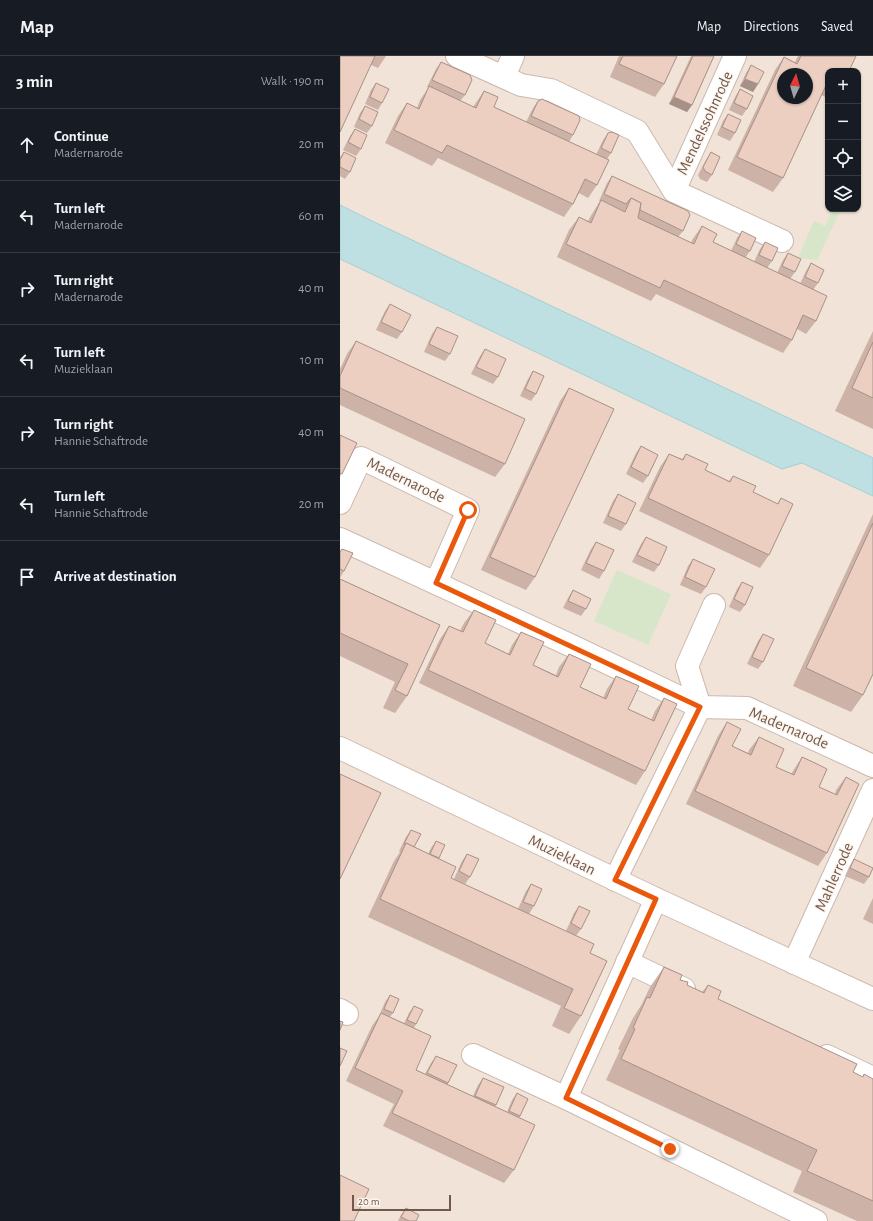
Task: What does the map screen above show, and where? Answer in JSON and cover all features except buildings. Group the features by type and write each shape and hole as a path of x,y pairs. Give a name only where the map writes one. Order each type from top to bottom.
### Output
{"street":[{"name":"Mendelssohnrode","path":"457,56 521,85 551,90 637,131 674,191 782,241"},
{"path":"504,78 514,56"},
{"name":"Mendelssohnrode","path":"674,191 735,56"},
{"name":"Madernarode","path":"340,503 361,458 468,510 436,583"},
{"name":"Madernarode","path":"340,539 700,707 747,708 873,766"},
{"path":"615,880 700,707 687,666 714,605"},
{"name":"Muzieklaan","path":"340,748 615,880 873,999"},
{"name":"Mahlerrode","path":"794,963 873,790"},
{"path":"566,1098 656,899"},
{"path":"627,962 704,999"},
{"path":"810,1048 873,1078"},
{"path":"473,1055 566,1098 816,1221"}],"shaded area":[{"path":"340,56 873,56 873,1221 340,1221"}],"green space":[{"path":"832,212 840,212 817,260 798,258 814,221 825,226"},
{"path":"617,570 671,594 648,645 594,621"}],"water":[{"path":"340,205 873,458 873,496 802,463 782,469 340,259"}],"route":[{"path":"468,510 436,583 700,707 615,880 656,899 566,1098 670,1149"}]}
